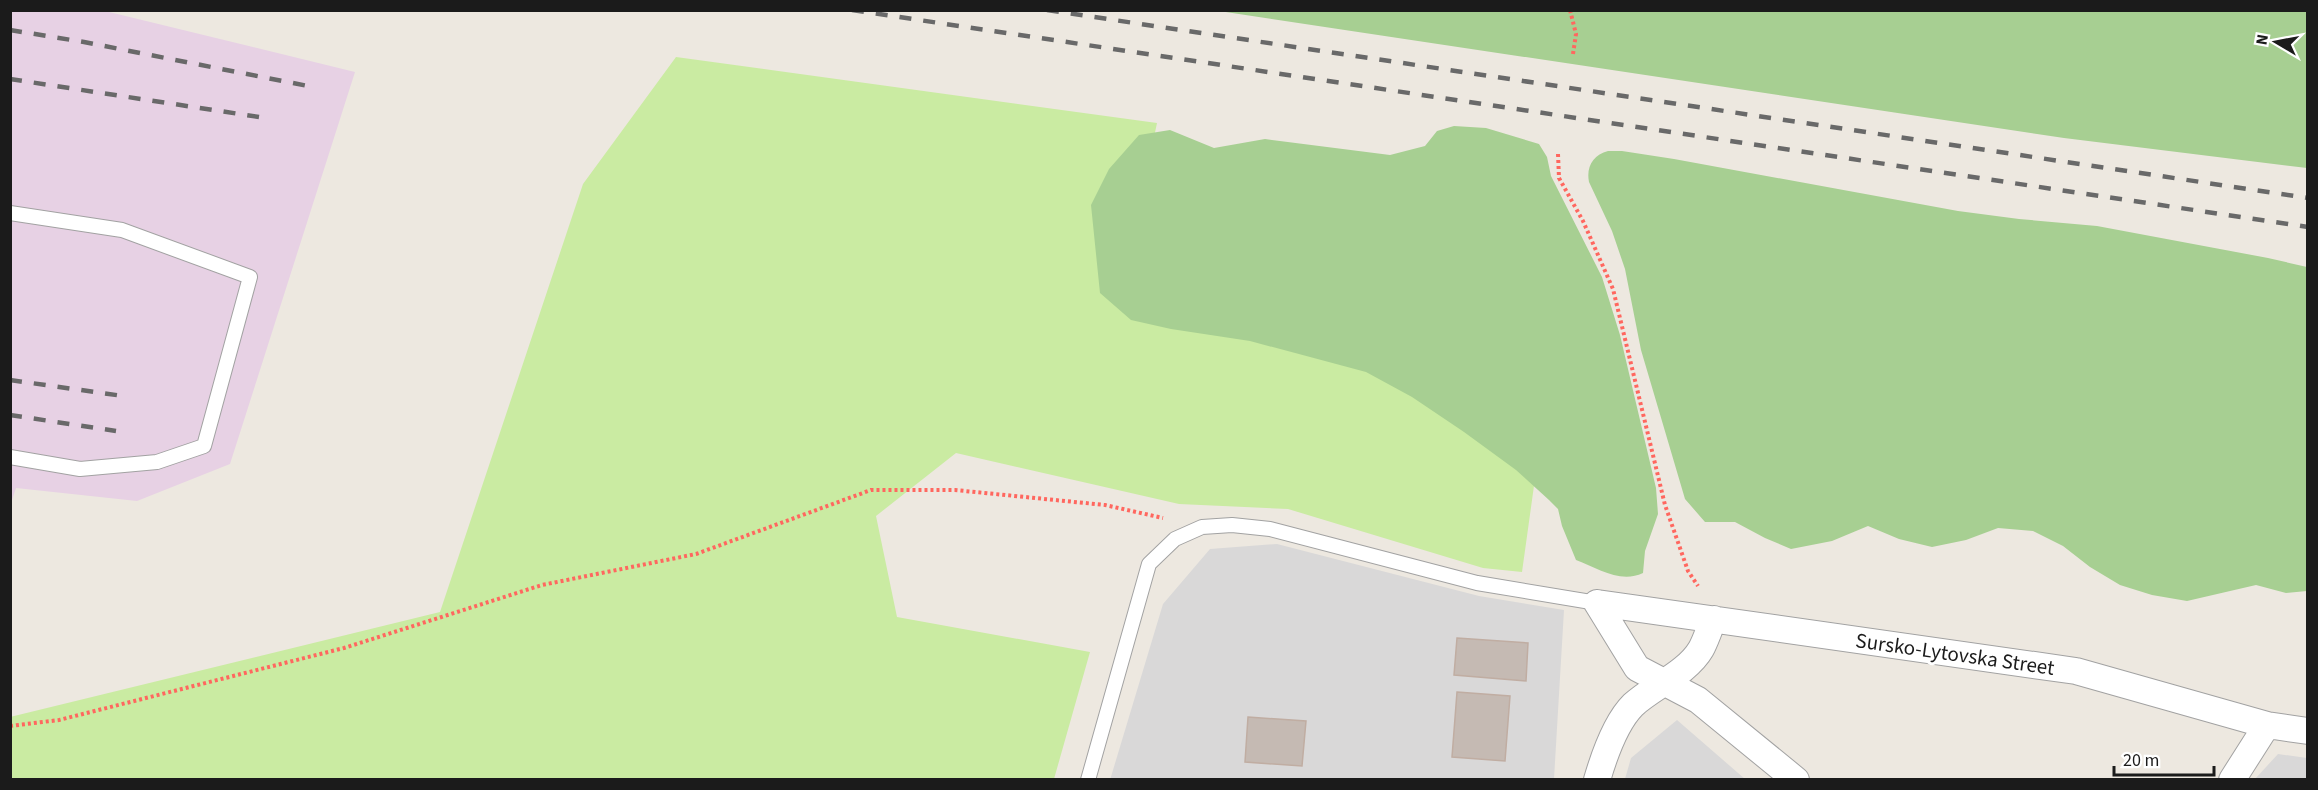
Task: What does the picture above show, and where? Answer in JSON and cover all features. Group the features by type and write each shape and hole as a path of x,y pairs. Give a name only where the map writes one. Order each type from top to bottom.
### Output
{"street":[{"name":"Sursko-Lytovska Street","path":"1597,603 2076,671 2267,725 2307,731"},
{"path":"1597,603 1637,668 1698,700 1796,780"},
{"path":"1597,780 1608,746 1632,706 1662,681 1679,672 1700,650 1714,619"},
{"path":"2232,780 2267,725"}],"lane":[{"path":"10,213 122,230 250,277 204,446 157,462 80,469 10,458"},
{"path":"1088,780 1149,564 1175,539 1202,527 1232,525 1270,529 1477,583 1597,603"}],"path":[{"path":"1570,10 1576,34 1573,54"},
{"path":"1558,154 1559,178 1597,250 1613,289 1665,505 1688,571 1701,591 1714,619"},
{"path":"10,726 59,720 344,648 542,585 696,554 871,490 955,490 1105,505 1202,527"}],"shaded area":[{"path":"11,11 105,11 355,72 230,464 137,501 16,488 11,503"},
{"path":"1277,544 1479,596 1564,610 1554,779 1110,780 1163,604 1210,549"},
{"path":"1677,720 1745,779 1625,779 1631,758"},
{"path":"2278,754 2307,758 2307,779 2255,779"}],"green space":[{"path":"1219,11 2307,11 2307,168 2064,138"},
{"path":"676,57 1157,123 1120,299 1318,337 1538,457 1522,572 1483,568 1288,509 1179,504 956,453 876,516 897,617 1090,652 1054,779 11,779 10,717 440,612 583,184"},
{"path":"1454,126 1486,128 1539,144 1547,157 1551,176 1602,277 1620,335 1656,488 1658,514 1645,551 1643,573 1626,577 1617,576 1576,560 1562,526 1558,509 1516,470 1412,397 1366,372 1250,341 1171,329 1131,320 1100,293 1091,205 1109,169 1139,135 1170,130 1214,148 1265,139 1390,155 1425,146 1437,131"},
{"path":"1608,151 1674,159 1958,211 2097,226 2307,267 2307,591 2286,593 2256,585 2187,601 2152,595 2120,585 2090,567 2063,546 2033,531 1998,528 1966,540 1932,547 1899,539 1868,526 1832,541 1791,549 1735,522 1705,522 1685,499 1641,350 1625,269 1612,231 1589,182 1592,162 1598,155"}],"building":[{"path":"1457,638 1528,643 1526,681 1454,675"},
{"path":"1457,692 1510,696 1505,761 1452,757"},
{"path":"1248,717 1306,721 1302,766 1245,762"}],"railway":[{"path":"852,10 2308,227"},
{"path":"1047,10 2308,198"},
{"path":"10,30 84,42 313,87"},
{"path":"10,79 259,117"},
{"path":"10,380 123,396"},
{"path":"10,415 116,431"}]}
